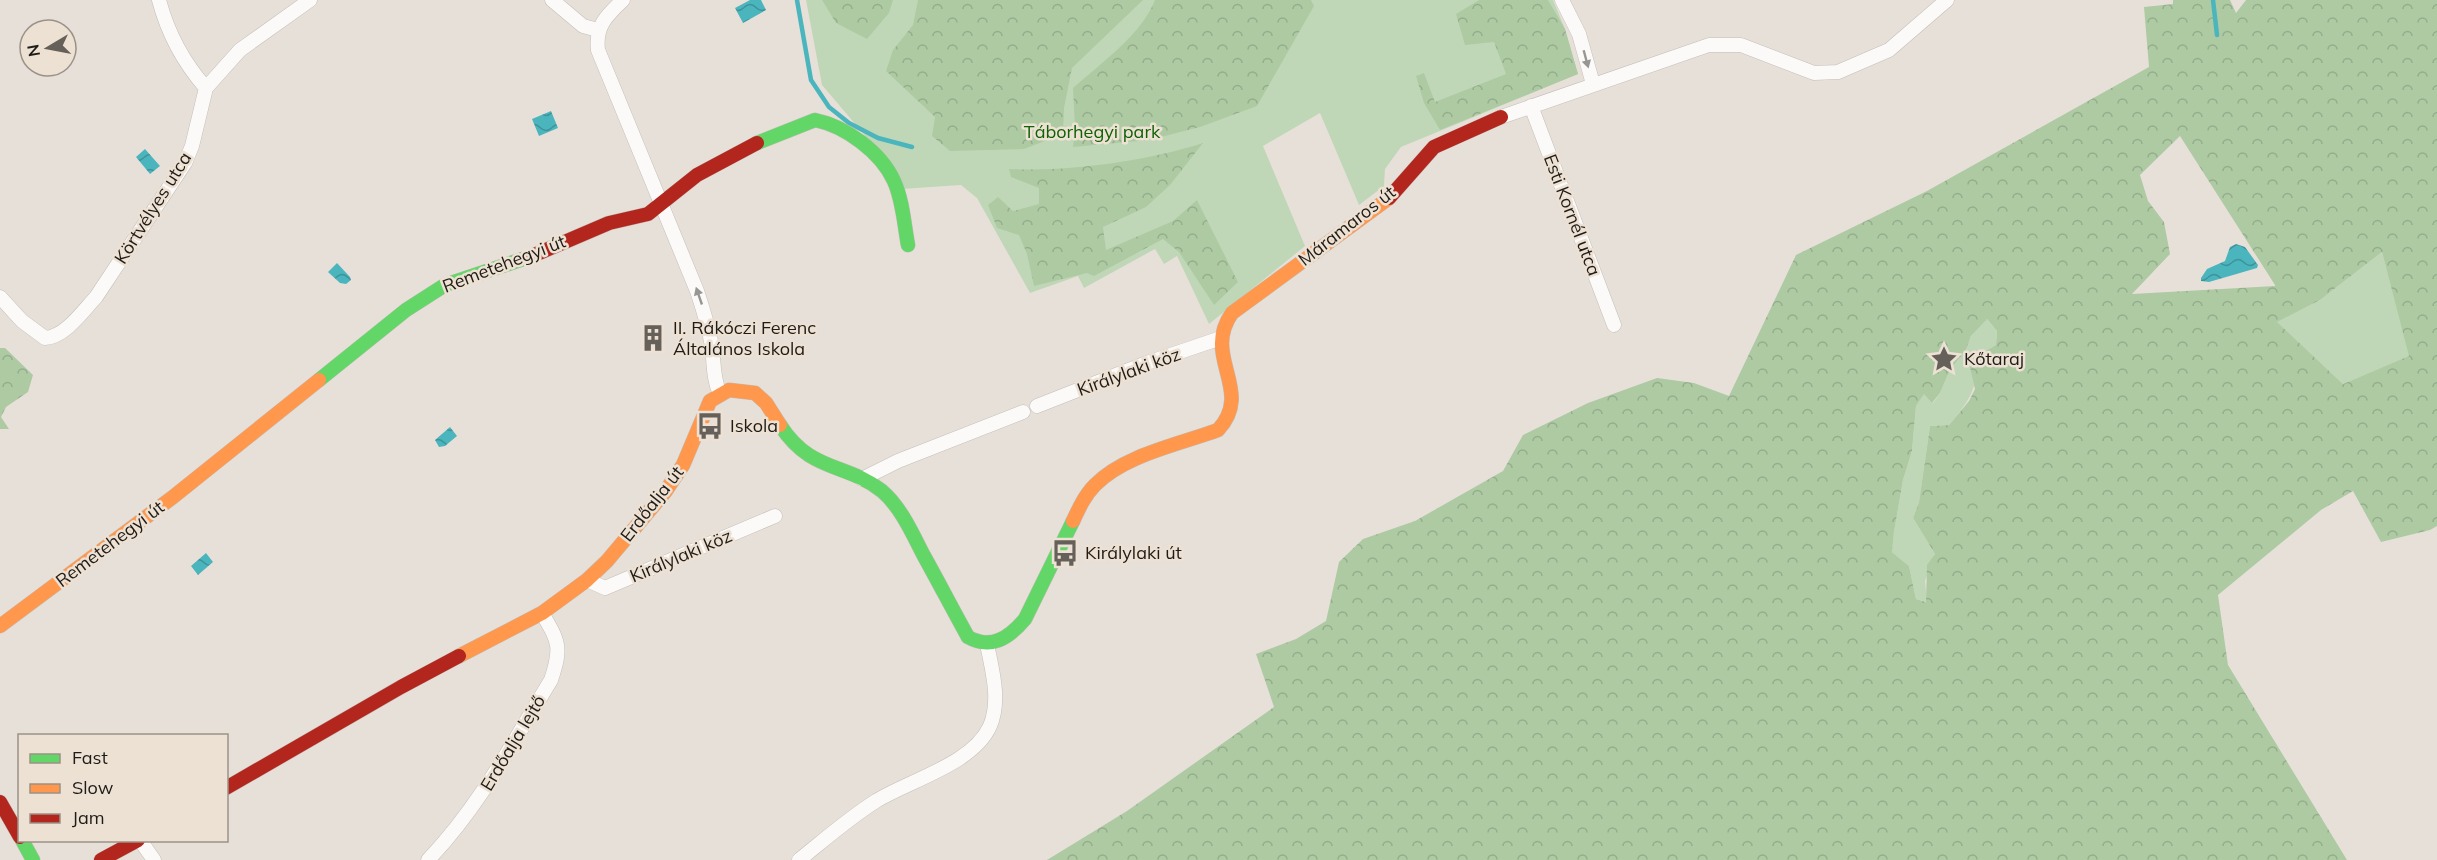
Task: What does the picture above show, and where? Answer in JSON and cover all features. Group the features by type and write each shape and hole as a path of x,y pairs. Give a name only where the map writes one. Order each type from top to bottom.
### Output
{"street":[{"path":"159,0 176,47 192,73 206,88"},
{"name":"Körtvélyes utca","path":"0,297 30,327 45,338 53,338 79,317 96,297 185,163 192,146 206,88 240,50 310,0"},
{"path":"552,0 584,26 598,30"},
{"path":"623,0 607,16 598,30 597,40 601,61 663,203 706,320 712,347 715,384 720,394 729,390 754,393 766,404 788,436 806,455 824,465 862,479 883,492 895,505 968,637 976,643 987,644 1002,641 1015,632 1025,619 1079,508 1088,492 1099,481 1131,463 1218,430 1226,424 1232,415 1234,400 1221,338"},
{"path":"1562,0 1579,34 1593,84"},
{"name":"Máramaros út","path":"1221,338 1225,322 1235,310 1388,199 1434,147 1501,117 1709,45 1741,45 1814,73 1838,72 1889,50 1947,0"},
{"name":"Esti Kornél utca","path":"1531,106 1614,325"},
{"name":"Remetehegyi út","path":"0,626 173,497 430,294 446,285 520,261 609,223 648,214 697,175 746,147 815,120 826,120 852,137 884,165 894,180 908,245"},
{"name":"Királylaki köz","path":"1037,406 1144,364 1221,338"},
{"name":"Erdőalja út","path":"228,787 402,687 542,613 587,580 664,492 683,465 707,408 720,394"},
{"path":"862,479 898,461 1023,412"},
{"name":"Királylaki köz","path":"587,580 605,588 776,516"},
{"name":"Erdőalja lejtő","path":"428,860 449,838 479,798 551,680 557,663 559,645 542,613"},
{"path":"799,860 874,803 895,790 942,768 967,753 981,740 989,728 996,700 987,644"},
{"path":"0,802 18,834"},
{"path":"23,842 33,860"},
{"path":"101,860 135,842"},
{"path":"140,842 154,860"}],"green space":[{"name":"Táborhegyi park","path":"806,0 1553,0 1565,29 1578,74 1401,147 1385,169 1384,186 1359,205 1320,113 1263,146 1305,246 1209,324 1177,256 1164,264 1155,249 1084,288 1078,276 1030,293 977,198 961,185 902,189 885,159 822,85"},
{"path":"822,0 893,0 889,13 867,39 836,23"},
{"path":"918,0 1143,0 1072,68 1064,108 1063,134 1024,149 950,151 932,136 935,117 886,71 893,50 913,25"},
{"path":"1155,0 1311,0 1314,6 1257,106 1200,127 1149,140 1073,147 1075,128 1073,88 1130,36 1149,13"},
{"path":"1479,0 1548,0 1565,29 1578,74 1440,130 1424,103 1416,76 1424,73 1435,102 1506,74 1494,42 1465,45 1456,14"},
{"path":"2173,0 2230,0 2236,13 2246,0 2437,0 2437,526 2430,530 2381,542 2353,491 2321,510 2218,595 2228,665 2347,860 1047,860 1127,811 1274,707 1256,654 1296,639 1326,621 1339,562 1363,539 1415,521 1503,471 1523,435 1588,403 1657,378 1694,383 1729,396 1796,255 1927,191 2149,67 2144,7 2173,4","holes":["2180,136 2275,285 2275,286 2132,294 2170,254 2164,222 2148,201 2140,175","2382,252 2409,356 2343,384 2277,322 2320,300","1987,319 1997,331 1996,345 1980,354 1970,367 1975,389 1969,401 1949,425 1930,426 1919,502 1913,518 1935,554 1927,565 1926,602 1916,599 1909,566 1892,552 1894,532 1903,480 1912,451 1916,406 1924,394 1932,403 1940,393 1950,370 1966,350 1971,336"]},
{"path":"1203,143 1170,185 1146,207 1103,227 1106,250 1173,221 1197,200 1238,282 1214,305 1179,252 1163,239 1094,276 1087,273 1034,286 1027,254 1019,235 997,228 988,205 998,197 1013,211 1039,204 1039,188 1011,177 1009,169 1057,169 1107,164 1157,155"},
{"path":"2382,252 2410,356 2343,384 2276,322 2320,300"},
{"path":"1986,318 1997,331 1996,345 1980,354 1972,392 1964,407 1949,425 1930,426 1919,502 1913,518 1935,554 1925,581 1927,602 1916,599 1909,566 1892,552 1903,480 1912,451 1916,406 1924,393 1933,403 1950,370 1966,350 1971,336"},
{"path":"0,348 5,348 33,375 28,392 6,407 1,417 9,429 0,429"}],"water":[{"path":"750,0 761,0 766,10 743,23 735,8"},
{"path":"551,111 558,128 539,136 532,119"},
{"path":"145,149 160,166 150,174 136,157"},
{"path":"2236,244 2245,247 2258,265 2257,268 2209,282 2201,281 2207,269 2225,261 2230,247"},
{"path":"337,263 350,277 351,280 346,284 340,283 328,272"},
{"path":"450,427 457,436 445,446 439,447 435,440"},
{"path":"206,553 213,562 198,575 191,566"}],"waterway":[{"path":"797,0 811,80 829,107 849,123 878,138 912,147"},
{"path":"2213,0 2217,35"}],"traffic: fast":[{"path":"757,143 815,120 850,134 880,160 894,181 908,245"},
{"path":"319,380 406,310 445,285 532,256"},
{"path":"780,425 804,451 816,459 868,482 889,498 906,522 968,637 976,641 999,640 1013,632 1025,619 1073,521"},
{"path":"23,842 33,860"}],"traffic: slow":[{"path":"1073,521 1091,489 1121,466 1153,451 1218,430 1228,415 1231,401 1231,387 1222,344 1224,329 1232,313 1389,198"},
{"path":"0,626 173,497 319,380"},
{"path":"459,656 542,613 587,580 607,561 665,492 683,465 710,401 729,390 755,393 766,403 780,425"}],"traffic: jam":[{"path":"1389,198 1434,147 1501,117"},
{"path":"532,256 609,223 648,214 697,175 757,143"},
{"path":"228,787 459,656"},
{"path":"0,802 18,834"},
{"path":"101,860 134,842"}],"place":[{"name":"II. Rákóczi Ferenc Általános Iskola","path":"653,338"},
{"name":"Kőtaraj","path":"1944,359"},
{"name":"Iskola","path":"710,426"},
{"name":"Királylaki út","path":"1065,553"}]}
